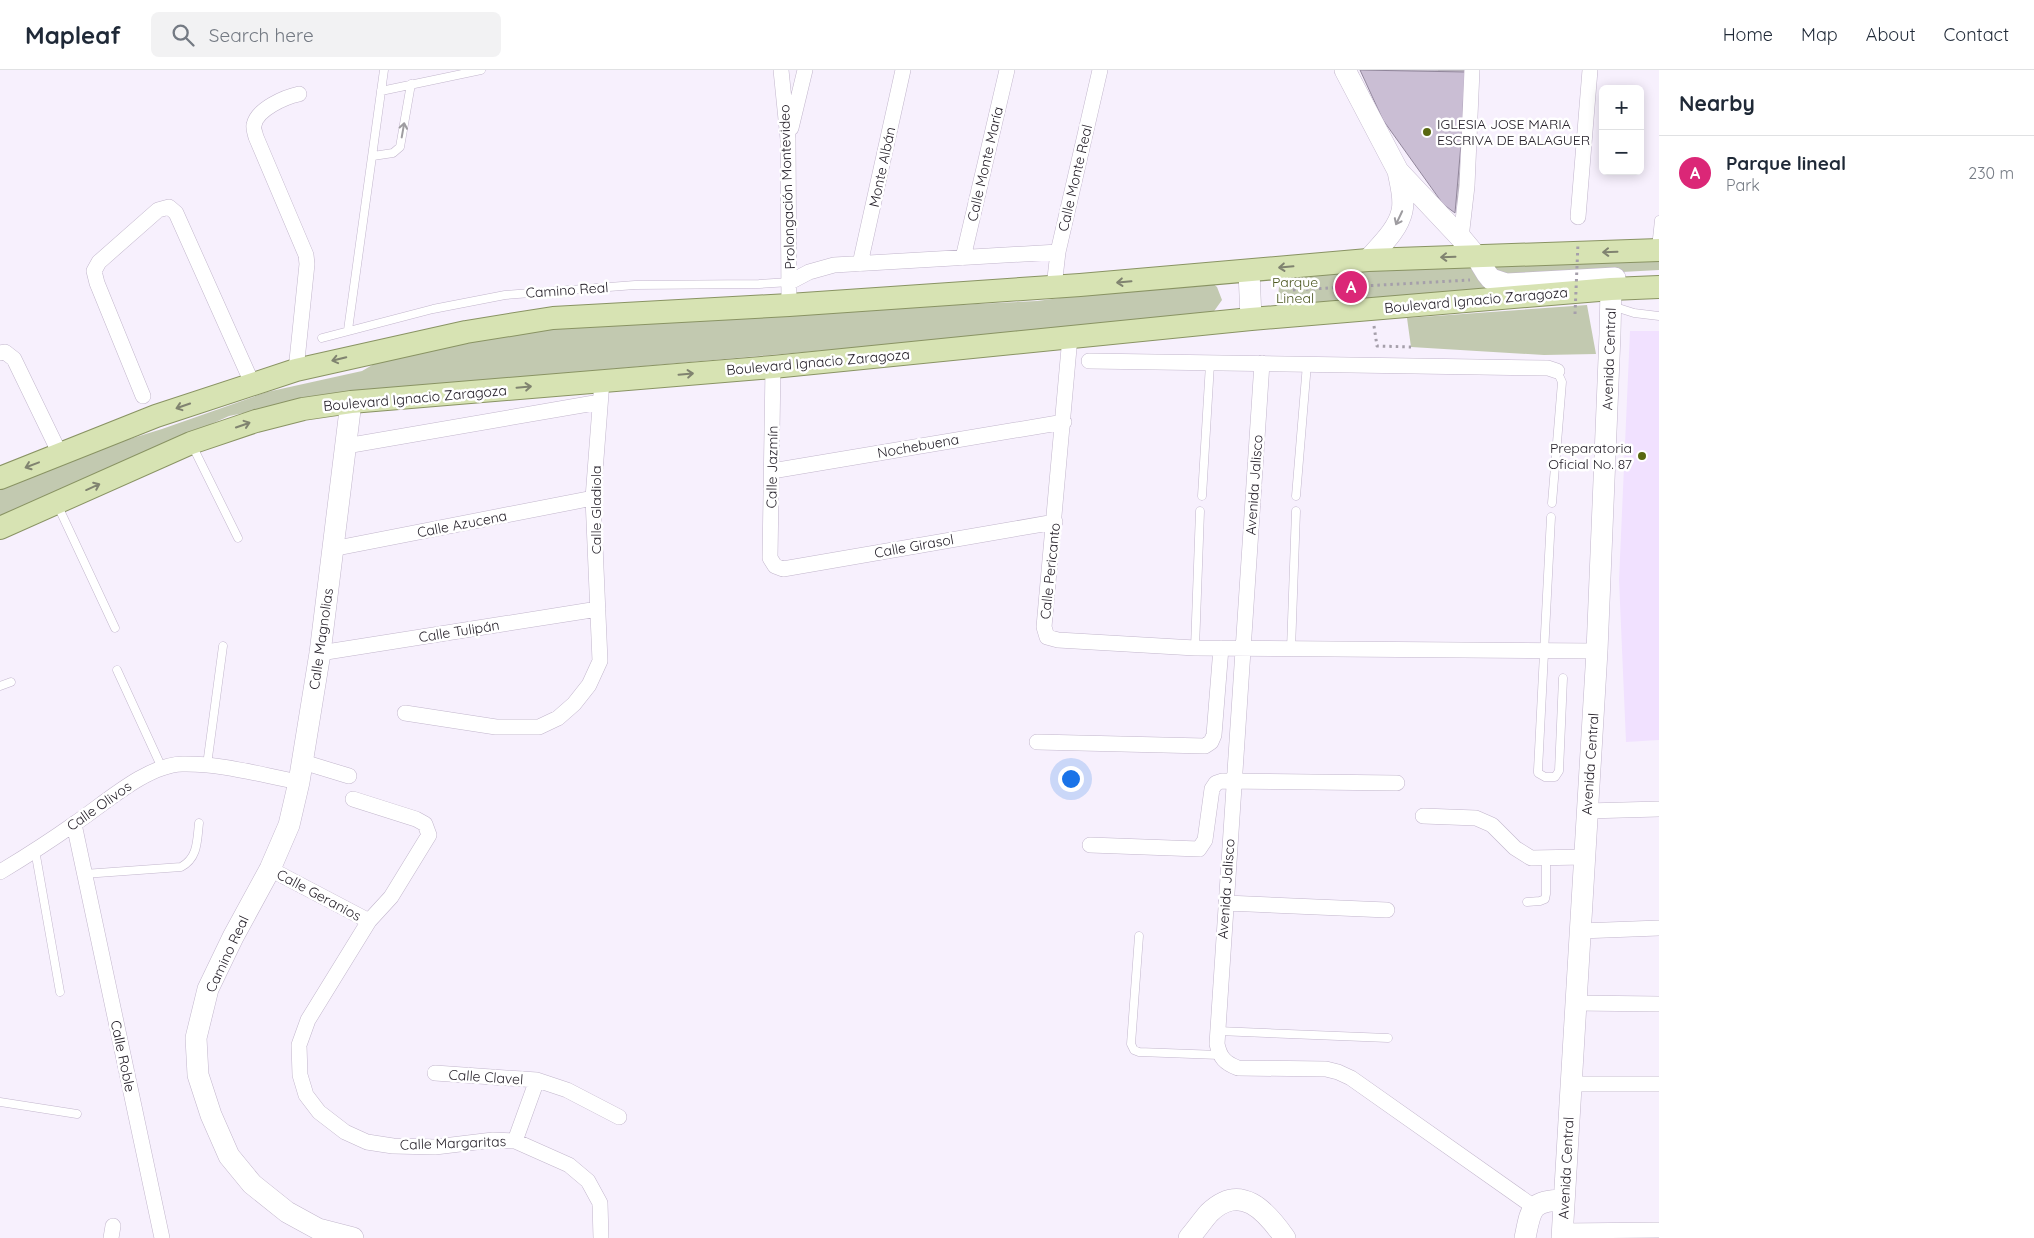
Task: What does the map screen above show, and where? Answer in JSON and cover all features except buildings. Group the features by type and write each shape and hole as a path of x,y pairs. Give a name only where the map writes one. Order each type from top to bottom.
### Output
{"main road":[{"path":"1345,70 1398,171 1461,238 1492,278 1506,284 1659,276"},
{"path":"1368,260 1397,224 1402,211 1403,198 1398,171"},
{"path":"0,478 156,416 252,383 296,370 377,351 517,322 553,318 790,305 1054,287 1368,260 1657,250"},
{"path":"1249,271 1251,319"},
{"name":"Boulevard Ignacio Zaragoza","path":"0,528 191,443 256,421 303,409 351,402 601,391 773,366 1251,319 1371,308 1611,297 1659,287"},
{"name":"Avenida Central","path":"1562,1234 1597,652 1611,297"},
{"name":"Calle Magnolias","path":"301,772 320,652 351,402"},
{"name":"Camino Real","path":"301,772 289,824 270,869 233,937 208,989 196,1038 198,1075 211,1114 229,1156 252,1184 287,1212 318,1229 353,1238"},
{"path":"1189,1238 1210,1213 1223,1204 1236,1200 1248,1201 1258,1205 1285,1238"},
{"path":"1525,1238 1530,1213 1534,1207 1546,1200 1563,1200"}],"street":[{"name":"Prolongación Montevideo","path":"782,70 788,139 790,305"},
{"path":"788,139 805,70"},
{"name":"Monte Albán","path":"860,264 903,70"},
{"name":"Calle Monte María","path":"963,258 1007,70"},
{"name":"Calle Monte Real","path":"1054,287 1058,252 1100,70"},
{"path":"1461,238 1467,186 1472,70"},
{"path":"1578,217 1590,70"},
{"path":"296,370 307,264 306,255 256,137 254,126 258,116 284,98 299,94"},
{"path":"143,396 96,283 94,271 99,262 158,210 169,207 176,214 252,383"},
{"path":"790,282 809,272 834,265 1058,252"},
{"name":"Calle Pericanto","path":"1070,337 1064,422 1044,627 1046,636 1058,640 1195,648 1597,652"},
{"path":"0,353 4,352 14,359 60,454"},
{"path":"1089,361 1548,368 1557,370"},
{"name":"Avenida Jalisco","path":"1219,1055 1217,1044 1233,780 1244,649 1262,363"},
{"name":"Calle Jazmín","path":"773,366 770,558 774,566"},
{"path":"346,446 601,391"},
{"name":"Calle Gladiola","path":"405,712 496,727 539,727 558,718 574,704 589,685 600,661 593,498 601,391"},
{"name":"Nochebuena","path":"772,471 1064,422"},
{"name":"Calle Azucena","path":"332,549 593,498"},
{"name":"Calle Girasol","path":"774,566 783,569 1055,522"},
{"name":"Calle Tulipán","path":"320,652 598,609"},
{"path":"1037,742 1204,746 1211,742 1214,735 1221,648"},
{"name":"Calle Olivos","path":"1,868 35,850 124,788 162,768 181,764 207,765"},
{"path":"207,765 349,776"},
{"path":"1090,845 1199,849 1205,840 1212,789 1216,783 1222,780 1397,783"},
{"name":"Calle Margaritas","path":"353,799 416,819 425,824 429,834 391,897 369,921 308,1020 300,1045 300,1075 306,1095 320,1112 345,1132 367,1142 393,1146 435,1147 493,1140 515,1141 569,1165 588,1181 600,1203 601,1238"},
{"path":"1587,811 1659,809"},
{"path":"1423,816 1476,818 1492,825 1515,848 1531,858 1584,857"},
{"name":"Calle Roble","path":"74,824 162,1238"},
{"name":"Calle Geranios","path":"270,869 369,921"},
{"path":"1226,903 1387,910"},
{"path":"1580,931 1659,928"},
{"path":"1575,1003 1659,1004"},
{"path":"1219,1055 1226,1063 1238,1068 1326,1069 1338,1072 1534,1207"},
{"name":"Calle Clavel","path":"435,1073 537,1080 567,1090 619,1117"},
{"name":"Calle Clavel","path":"515,1141 537,1080"},
{"path":"1570,1084 1659,1084"},
{"path":"1562,1234 1659,1230"}],"lane":[{"path":"348,330 384,70"},
{"path":"381,90 481,70"},
{"path":"373,156 393,153 400,147 411,84"},
{"path":"1657,250 1659,220"},
{"name":"Camino Real","path":"322,338 433,309 505,295 635,285 790,282"},
{"path":"1611,297 1634,313 1659,316"},
{"path":"1202,496 1210,364"},
{"path":"1296,496 1306,364"},
{"path":"1552,503 1562,382 1557,370"},
{"path":"191,443 238,538"},
{"path":"57,502 115,628"},
{"path":"1291,649 1296,511"},
{"path":"1195,648 1200,512"},
{"path":"1551,517 1538,770 1538,773 1545,777 1555,777 1559,771 1564,678"},
{"path":"207,765 223,646"},
{"path":"117,670 162,768"},
{"path":"0,686 11,682"},
{"path":"84,874 180,867 189,863 195,854 198,823"},
{"path":"35,850 60,992"},
{"path":"1527,902 1545,899 1546,858"},
{"path":"1139,936 1132,1044 1134,1050 1139,1052 1219,1055"},
{"path":"1218,1030 1388,1038"},
{"path":"0,1102 77,1114"}],"path":[{"path":"1575,314 1578,244"},
{"path":"1293,290 1475,280"},
{"path":"1371,308 1377,346 1412,348"}],"shaded area":[{"name":"Preparatoria Oficial No. 87","path":"1630,331 1659,331 1659,740 1626,742 1619,580"}],"green space":[{"path":"1659,254 1659,270 1512,278 1494,272 1487,259"},
{"name":"Parque Lineal","path":"1469,263 1492,291 1277,308 1280,276"},
{"path":"1207,279 1217,287 1222,300 1212,314 1203,317 521,377 283,405 229,416 0,519 0,485 52,463 162,429 267,392 362,371 400,349 500,327 1037,301"},
{"path":"1587,305 1596,354 1544,355 1411,347 1407,318"}],"place":[{"name":"IGLESIA JOSE MARIA ESCRIVA DE BALAGUER","path":"1427,132"},
{"name":"Parque lineal","path":"1351,287"},
{"name":"Preparatoria Oficial No. 87","path":"1642,456"}]}
